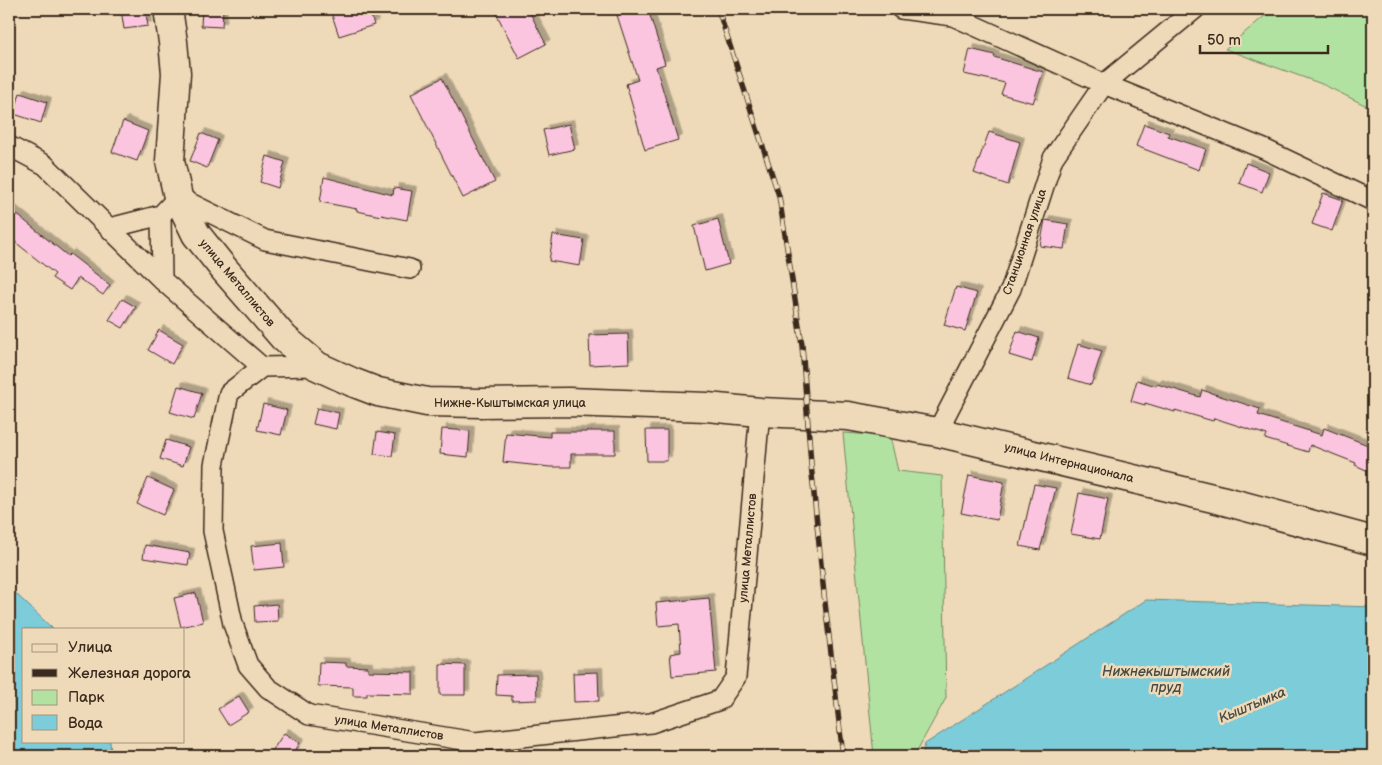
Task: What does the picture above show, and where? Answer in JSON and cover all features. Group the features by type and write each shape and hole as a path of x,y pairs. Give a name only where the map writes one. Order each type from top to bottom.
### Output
{"main road":[{"name":"улица Металлистов","path":"168,9 176,73 170,161 170,206 284,338 317,366"},
{"name":"Нижне-Кыштымская улица","path":"317,366 378,392 427,402 482,404 568,402 707,407 760,412"},
{"name":"улица Интернационала","path":"760,412 848,416 937,432 1221,500 1373,541"}],"street":[{"path":"901,9 953,16 1104,84 1264,149 1373,201"},
{"name":"Станционная улица","path":"937,432 1011,289 1053,158 1104,84 1195,9"},
{"path":"9,146 45,165 162,280 262,367"},
{"path":"162,280 170,206"},
{"path":"110,228 170,206 265,240 410,269"},
{"name":"Нижне-Кыштымская улица","path":"262,367 317,366"},
{"name":"улица Металлистов","path":"262,367 229,394 214,465 213,532 233,624 248,665 268,688 309,716 475,742 651,723 720,700 736,677 760,412"}],"green space":[{"path":"1273,9 1373,9 1373,109 1322,84 1225,49"},
{"path":"843,433 890,436 898,471 942,476 946,698 914,756 874,756"}],"water":[{"path":"9,587 52,628 22,628 22,742 110,742 111,756 9,756"},
{"name":"Нижнекыштымский пруд","path":"1146,600 1373,607 1373,756 922,756 925,744"}],"building":[{"path":"121,9 145,9 148,26 124,29"},
{"path":"202,9 223,9 222,27 201,26"},
{"path":"330,9 369,9 374,25 339,36"},
{"path":"494,9 528,9 546,44 519,58"},
{"path":"615,9 648,9 665,64 656,67 678,140 645,150 626,84 638,80"},
{"path":"970,49 995,55 994,57 1043,72 1033,103 1001,94 1005,83 964,74"},
{"path":"442,78 495,182 463,198 411,94"},
{"path":"20,93 47,102 41,123 14,114"},
{"path":"123,121 148,131 137,161 112,152"},
{"path":"569,124 575,149 549,155 543,130"},
{"path":"1144,124 1169,133 1168,136 1206,149 1199,170 1136,146"},
{"path":"989,132 1020,142 1008,185 974,173"},
{"path":"201,133 218,140 207,168 190,161"},
{"path":"267,156 285,162 278,188 260,182"},
{"path":"1246,163 1269,172 1262,192 1239,183"},
{"path":"324,177 393,195 394,188 412,191 407,220 320,202"},
{"path":"1323,193 1343,200 1332,231 1312,224"},
{"path":"9,208 68,256 70,254 110,285 103,295 78,278 70,290 52,278 55,274 9,237"},
{"path":"718,219 729,264 705,271 694,226"},
{"path":"1045,220 1068,224 1064,249 1040,246"},
{"path":"553,235 584,240 580,266 549,261"},
{"path":"956,287 977,293 965,331 944,325"},
{"path":"122,299 136,307 123,328 109,320"},
{"path":"159,330 183,344 172,364 148,350"},
{"path":"1017,331 1039,338 1032,362 1009,355"},
{"path":"628,334 629,363 590,365 589,335"},
{"path":"1078,344 1102,351 1091,385 1068,378"},
{"path":"1137,380 1200,397 1202,390 1260,409 1258,415 1322,435 1324,428 1373,447 1373,473 1355,465 1356,463 1310,445 1308,452 1265,439 1267,435 1214,418 1213,421 1175,410 1175,412 1131,401"},
{"path":"178,386 202,393 194,419 170,412"},
{"path":"263,404 287,410 281,435 257,430"},
{"path":"317,408 339,413 336,429 313,424"},
{"path":"442,429 470,431 468,457 440,454"},
{"path":"646,430 667,430 667,461 647,461"},
{"path":"615,431 615,454 571,454 571,467 550,467 503,462 506,433 550,437 550,432"},
{"path":"377,432 395,435 392,456 374,454"},
{"path":"166,440 189,447 183,466 160,459"},
{"path":"969,475 1004,482 997,520 961,513"},
{"path":"148,478 174,490 163,515 137,504"},
{"path":"1034,484 1056,488 1040,550 1020,546"},
{"path":"1079,493 1108,499 1100,539 1071,534"},
{"path":"282,543 284,567 254,570 251,546"},
{"path":"145,545 190,553 188,565 143,558"},
{"path":"196,593 203,622 181,627 174,598"},
{"path":"709,598 716,672 672,676 670,654 681,652 679,624 658,626 656,603"},
{"path":"277,604 278,621 255,622 254,606"},
{"path":"319,662 346,663 346,666 368,667 368,671 413,672 413,694 367,693 367,696 353,696 353,687 318,686"},
{"path":"440,664 465,665 465,695 440,695"},
{"path":"598,672 599,701 574,702 573,673"},
{"path":"536,674 537,700 512,701 512,696 496,695 497,675"},
{"path":"239,696 249,712 228,725 218,709"},
{"path":"284,733 300,743 292,756 280,756 272,751"}],"railway":[{"path":"718,9 779,196 802,345 811,464 843,756"}],"water label":[{"name":"Кыштымка","path":"1252,705"}]}
